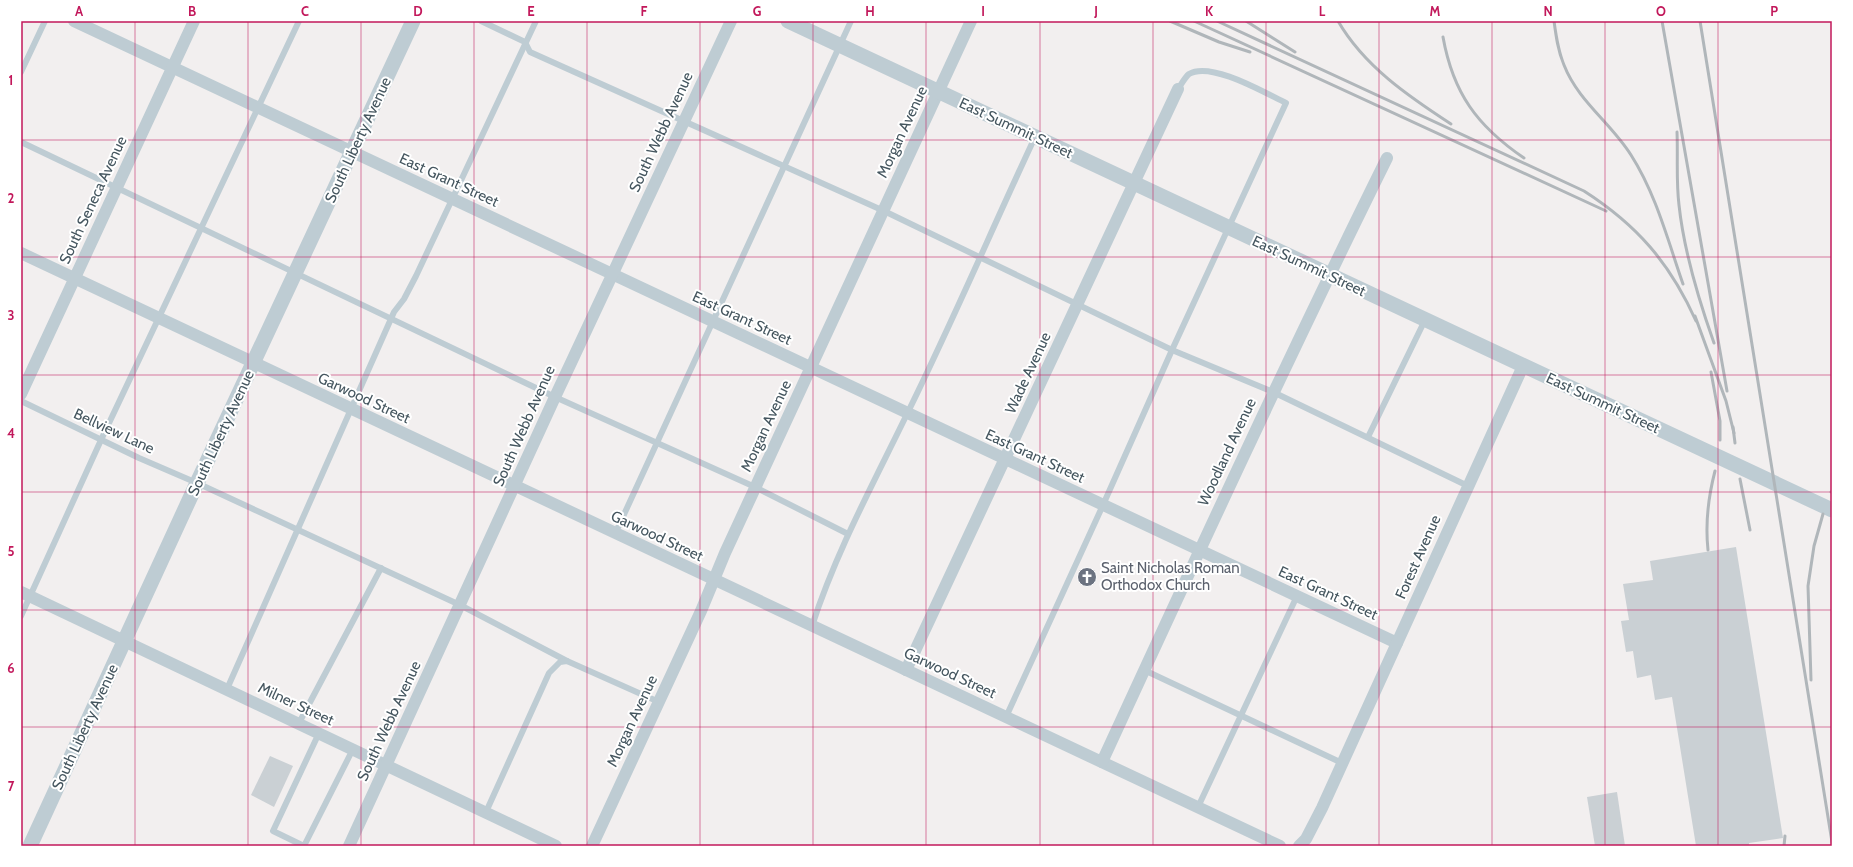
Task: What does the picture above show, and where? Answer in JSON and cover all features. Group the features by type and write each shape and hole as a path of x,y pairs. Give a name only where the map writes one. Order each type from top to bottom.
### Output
{"street":[{"name":"East Grant Street","path":"74,21 1396,643"},
{"name":"South Seneca Avenue","path":"21,394 194,21"},
{"name":"South Liberty Avenue","path":"30,846 197,483 414,21"},
{"name":"South Webb Avenue","path":"349,846 555,397 731,21"},
{"name":"East Summit Street","path":"788,21 1832,510"},
{"name":"Morgan Avenue","path":"592,846 659,702 755,487 971,21"},
{"name":"Wade Avenue","path":"906,670 1006,460 1178,89"},
{"name":"Woodland Avenue","path":"1102,762 1273,392 1387,158"},
{"name":"Garwood Street","path":"21,253 1280,846"},
{"name":"Forest Avenue","path":"1299,846 1306,839 1342,763 1523,366"},
{"name":"Milner Street","path":"26,594 556,846"}],"lane":[{"path":"21,72 44,21"},
{"path":"21,616 26,594 159,319 299,21"},
{"path":"481,21 525,42 530,52 884,211 1078,303 1172,350 1273,392 1468,486"},
{"path":"227,689 392,318 416,276 536,21"},
{"path":"615,534 658,443 783,165 851,21"},
{"path":"1006,717 1172,350 1286,103 1234,79 1204,71 1189,74 1178,89"},
{"path":"812,626 826,584 848,534 907,414 1035,137"},
{"path":"21,142 555,397 755,487 848,534"},
{"path":"1368,437 1425,320"},
{"name":"Bellview Lane","path":"21,401 101,440 460,605 567,661 659,702"},
{"path":"299,723 381,568"},
{"path":"1198,807 1297,596"},
{"path":"486,812 549,673 560,662 567,661"},
{"path":"1144,670 1342,763"},
{"path":"319,733 273,831 304,846 353,749"}],"building":[{"path":"1736,547 1783,838 1749,843 1749,846 1696,846 1672,697 1655,700 1651,675 1637,678 1633,651 1626,652 1621,621 1629,620 1623,584 1653,580 1650,561"},
{"path":"270,756 293,766 274,807 251,795"},
{"path":"1617,792 1625,846 1595,846 1587,797"}],"railway":[{"path":"1170,21 1219,42 1250,52"},
{"path":"1194,21 1606,211"},
{"path":"1217,21 1584,191 1620,218 1650,247 1675,281 1696,321"},
{"path":"1246,21 1295,52"},
{"path":"1338,21 1361,52 1388,79 1451,124"},
{"path":"1554,21 1560,54 1570,78 1586,101 1623,143 1648,186 1661,218 1683,284"},
{"path":"1662,21 1727,391"},
{"path":"1700,21 1832,842"},
{"path":"1443,37 1447,57 1453,75 1470,106 1480,120 1493,133 1507,146 1524,158"},
{"path":"1677,132 1677,178 1681,223 1697,292 1714,343"},
{"path":"1695,316 1726,401 1734,433"},
{"path":"1711,372 1720,421 1720,440"},
{"path":"1733,427 1735,443"},
{"path":"1708,550 1708,510 1715,471"},
{"path":"1740,479 1750,530"},
{"path":"1811,680 1808,586 1814,546 1823,514"},
{"path":"1784,846 1785,836"}],"place":[{"name":"Saint Nicholas Roman Orthodox Church","path":"1087,577"}]}
